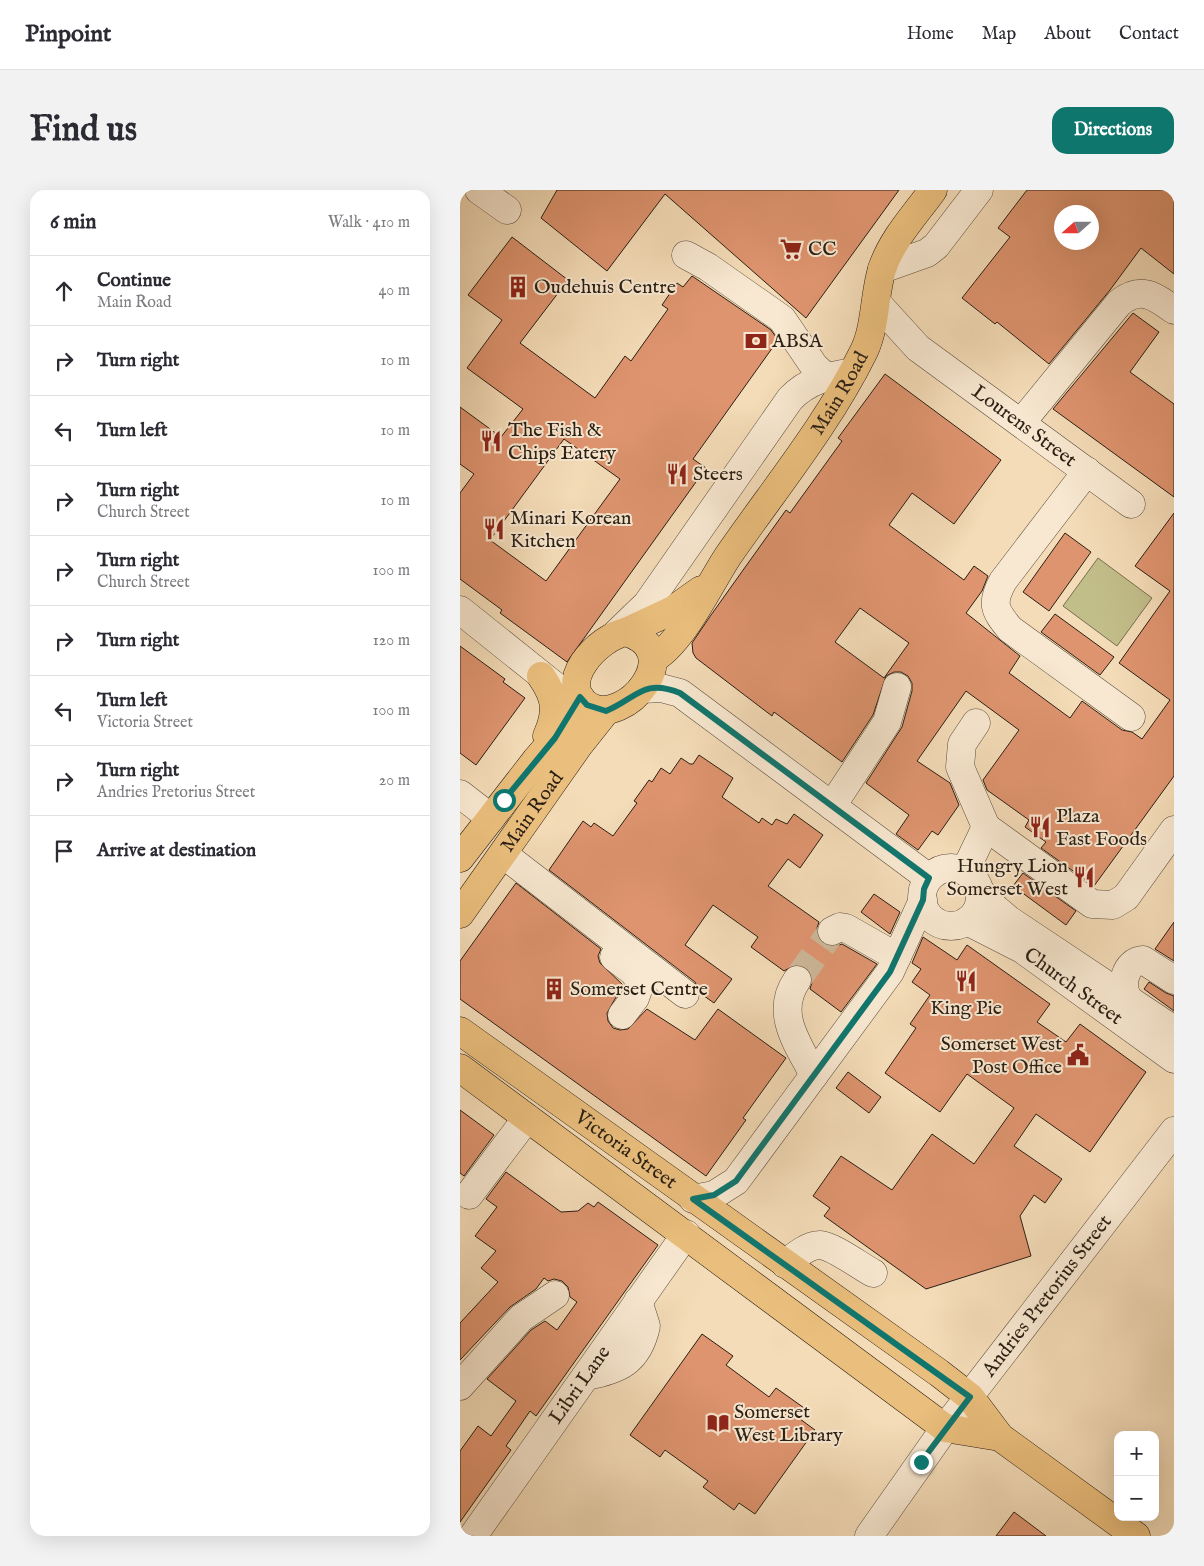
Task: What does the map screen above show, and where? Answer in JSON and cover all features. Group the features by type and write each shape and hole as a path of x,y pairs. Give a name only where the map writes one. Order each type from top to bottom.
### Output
{"main road":[{"name":"Main Road","path":"653,658 669,648 678,638 712,581 831,410 866,348 882,269 892,245 933,190"},
{"name":"Main Road","path":"621,633 684,603 712,581"},
{"path":"621,633 643,642 653,658 652,672 642,689 619,706 606,711 587,705 580,696 577,680 582,666 599,644 621,633"},
{"path":"532,667 554,696 554,711 548,733 536,760"},
{"name":"Main Road","path":"460,858 563,727 571,709 580,696"},
{"name":"Main Road","path":"460,914 579,745 606,711"},
{"name":"Victoria Street","path":"460,1031 970,1397 1000,1437 1136,1536"},
{"name":"Victoria Street","path":"460,1068 945,1428 1000,1437"}],"street":[{"path":"479,190 507,210"},
{"path":"882,269 927,253 936,246 979,190"},
{"path":"686,255 708,267 782,319 814,366 825,376"},
{"path":"1021,423 1119,303 1128,296 1137,293 1148,294 1174,310"},
{"name":"Lourens Street","path":"876,302 918,348 1131,504"},
{"name":"Lourens Street","path":"866,348 892,342 918,348"},
{"path":"621,633 647,604 790,399 801,388 825,376 853,372"},
{"path":"1087,471 1003,582 996,593 996,610 1010,628 1131,717"},
{"path":"464,621 532,667 563,691 580,696"},
{"path":"532,667 561,671 572,670 582,666"},
{"path":"832,806 887,722 897,687"},
{"path":"642,689 661,688 680,693 832,806 926,889 930,916 940,923 956,925 967,921 978,907 972,881 986,827"},
{"path":"976,723 962,744 960,767 986,827 1092,904 1113,905 1126,897 1174,830"},
{"path":"460,794 491,818"},
{"path":"503,854 685,994"},
{"path":"693,1199 714,1195 736,1181 890,972 926,889 938,871 949,868 972,881"},
{"name":"Church Street","path":"972,881 996,909 1009,920 1174,1030"},
{"name":"Church Street","path":"967,921 1022,949 1174,1059"},
{"path":"832,931 840,927 846,928 897,957"},
{"path":"613,938 613,955 635,973 640,984 635,998 622,1015"},
{"path":"1129,1000 1125,994 1123,982 1138,960 1147,962 1174,980"},
{"path":"797,980 788,996 786,1014 792,1031 814,1075"},
{"path":"469,1196 527,1118"},
{"name":"Andries Pretorius Street","path":"869,1536 945,1428 1174,1131"},
{"name":"Libri Lane","path":"473,1536 686,1234"},
{"path":"785,1264 804,1250 820,1245 830,1248 873,1273"},
{"path":"460,1386 521,1318 556,1295"}],"shaded area":[{"path":"1098,558 1152,598 1117,646 1063,606"}],"building":[{"name":"CC","path":"557,190 899,190 806,318 665,194 607,271 541,218"},
{"path":"1027,190 1174,190 1174,274 1141,248 1110,290 1049,364 997,322 995,324 962,298 1010,237 998,228"},
{"path":"512,237 568,280 520,343 595,398 625,356 631,361 668,309 662,305 677,283 683,287 692,276 771,330 778,340 693,459 706,468 567,662 500,613 502,610 460,579 460,493 474,474 460,464 460,407 501,437 523,409 467,368 502,320 468,295","holes":["564,439 620,479 546,581 490,540"]},
{"path":"1133,313 1159,332 1130,372 1174,404 1174,497 1053,409"},
{"path":"885,374 1001,460 954,524 912,493 889,525 964,580 974,566 988,576 982,591 966,613 1020,656 1009,673 1070,718 1082,701 1122,730 1132,732 1142,739 1170,700 1119,663 1170,591 1135,566 1174,513 1174,776 1094,886 1041,848 1046,842 1025,827 1029,820 987,790 983,780 1019,730 966,691 917,761 950,783 959,805 938,835 932,831 918,850 896,834 909,815 866,783 902,727 912,691 912,683 908,676 901,672 894,672 886,676 873,715 842,762 774,712 772,716 696,658 693,653 692,643 786,510 790,513 842,441 838,438","holes":["860,608 909,643 884,678 835,642"]},
{"path":"1065,533 1091,552 1049,611 1023,592"},
{"path":"1055,614 1114,657 1100,675 1041,632"},
{"path":"460,646 505,679 503,682 525,698 476,765 460,753"},
{"path":"699,755 733,778 722,797 759,823 762,818 772,825 776,819 787,824 794,814 823,835 800,868 788,859 768,886 819,922 816,931 818,938 823,944 832,947 842,944 877,964 841,1012 810,989 813,979 810,971 805,966 796,964 784,971 751,947 758,937 713,905 685,945 732,979 714,1003 700,993 695,982 549,870 583,821 591,827 594,823 613,836 637,803 634,801 649,780 652,782 661,768 670,774 681,758 693,764"},
{"path":"1023,873 1076,911 1066,925 1013,886"},
{"path":"516,883 601,949 598,956 600,963 623,985 607,1013 608,1021 613,1028 620,1030 628,1029 647,1009 695,1040 718,1009 786,1058 743,1118 746,1120 706,1176 460,999 460,961"},
{"path":"874,894 900,912 890,934 861,912"},
{"path":"1174,922 1174,961 1155,949"},
{"path":"923,937 957,960 967,945 1050,1004 1037,1022 1066,1042 1080,1024 1146,1072 1090,1152 1036,1114 1014,1146 1062,1179 1045,1203 1034,1195 1020,1216 1031,1256 926,1289 824,1216 830,1208 813,1196 841,1156 892,1190 932,1134 974,1164 1014,1108 967,1074 940,1112 885,1073 916,1028 910,1024 930,995 912,982 921,969 912,963"},
{"path":"1149,982 1174,996 1174,1011 1144,989"},
{"path":"848,1072 881,1097 869,1113 836,1088"},
{"path":"460,1110 494,1135 464,1176 460,1173"},
{"path":"506,1172 561,1212 578,1211 588,1203 594,1207 598,1202 658,1245 536,1416 530,1411 506,1446 511,1450 460,1522 460,1451 478,1426 491,1436 516,1401 487,1379 531,1330 545,1321 557,1330 577,1302 570,1297 568,1287 562,1281 554,1279 548,1281 544,1278 536,1289 510,1307 460,1360 460,1323 498,1282 481,1268 496,1251 475,1236 497,1207 486,1199"},
{"path":"702,1334 733,1356 726,1365 769,1397 776,1388 807,1410 800,1419 815,1430 755,1514 739,1503 734,1510 703,1487 708,1481 665,1450 660,1457 630,1435"},
{"path":"1014,1512 1046,1536 996,1536"}],"tunnel":[{"path":"797,980 832,931"}],"place":[{"name":"CC","path":"791,249"},
{"name":"Oudehuis Centre","path":"518,287"},
{"name":"ABSA","path":"756,341"},
{"name":"The Fish & Chips Eatery","path":"491,441"},
{"name":"Steers","path":"677,474"},
{"name":"Minari Korean Kitchen","path":"494,529"},
{"name":"Plaza Fast Foods","path":"1040,827"},
{"name":"Hungry Lion Somerset West","path":"1084,877"},
{"name":"King Pie","path":"966,981"},
{"name":"Somerset Centre","path":"554,989"},
{"name":"Somerset West Post Office","path":"1078,1055"},
{"name":"Somerset West Library","path":"718,1423"}],"route":[{"path":"504,800 555,738 580,697 587,705 606,711 619,706 642,689 671,689 680,693 929,878 924,889 923,900 890,972 736,1181 714,1195 693,1199 970,1397 921,1462"}]}
